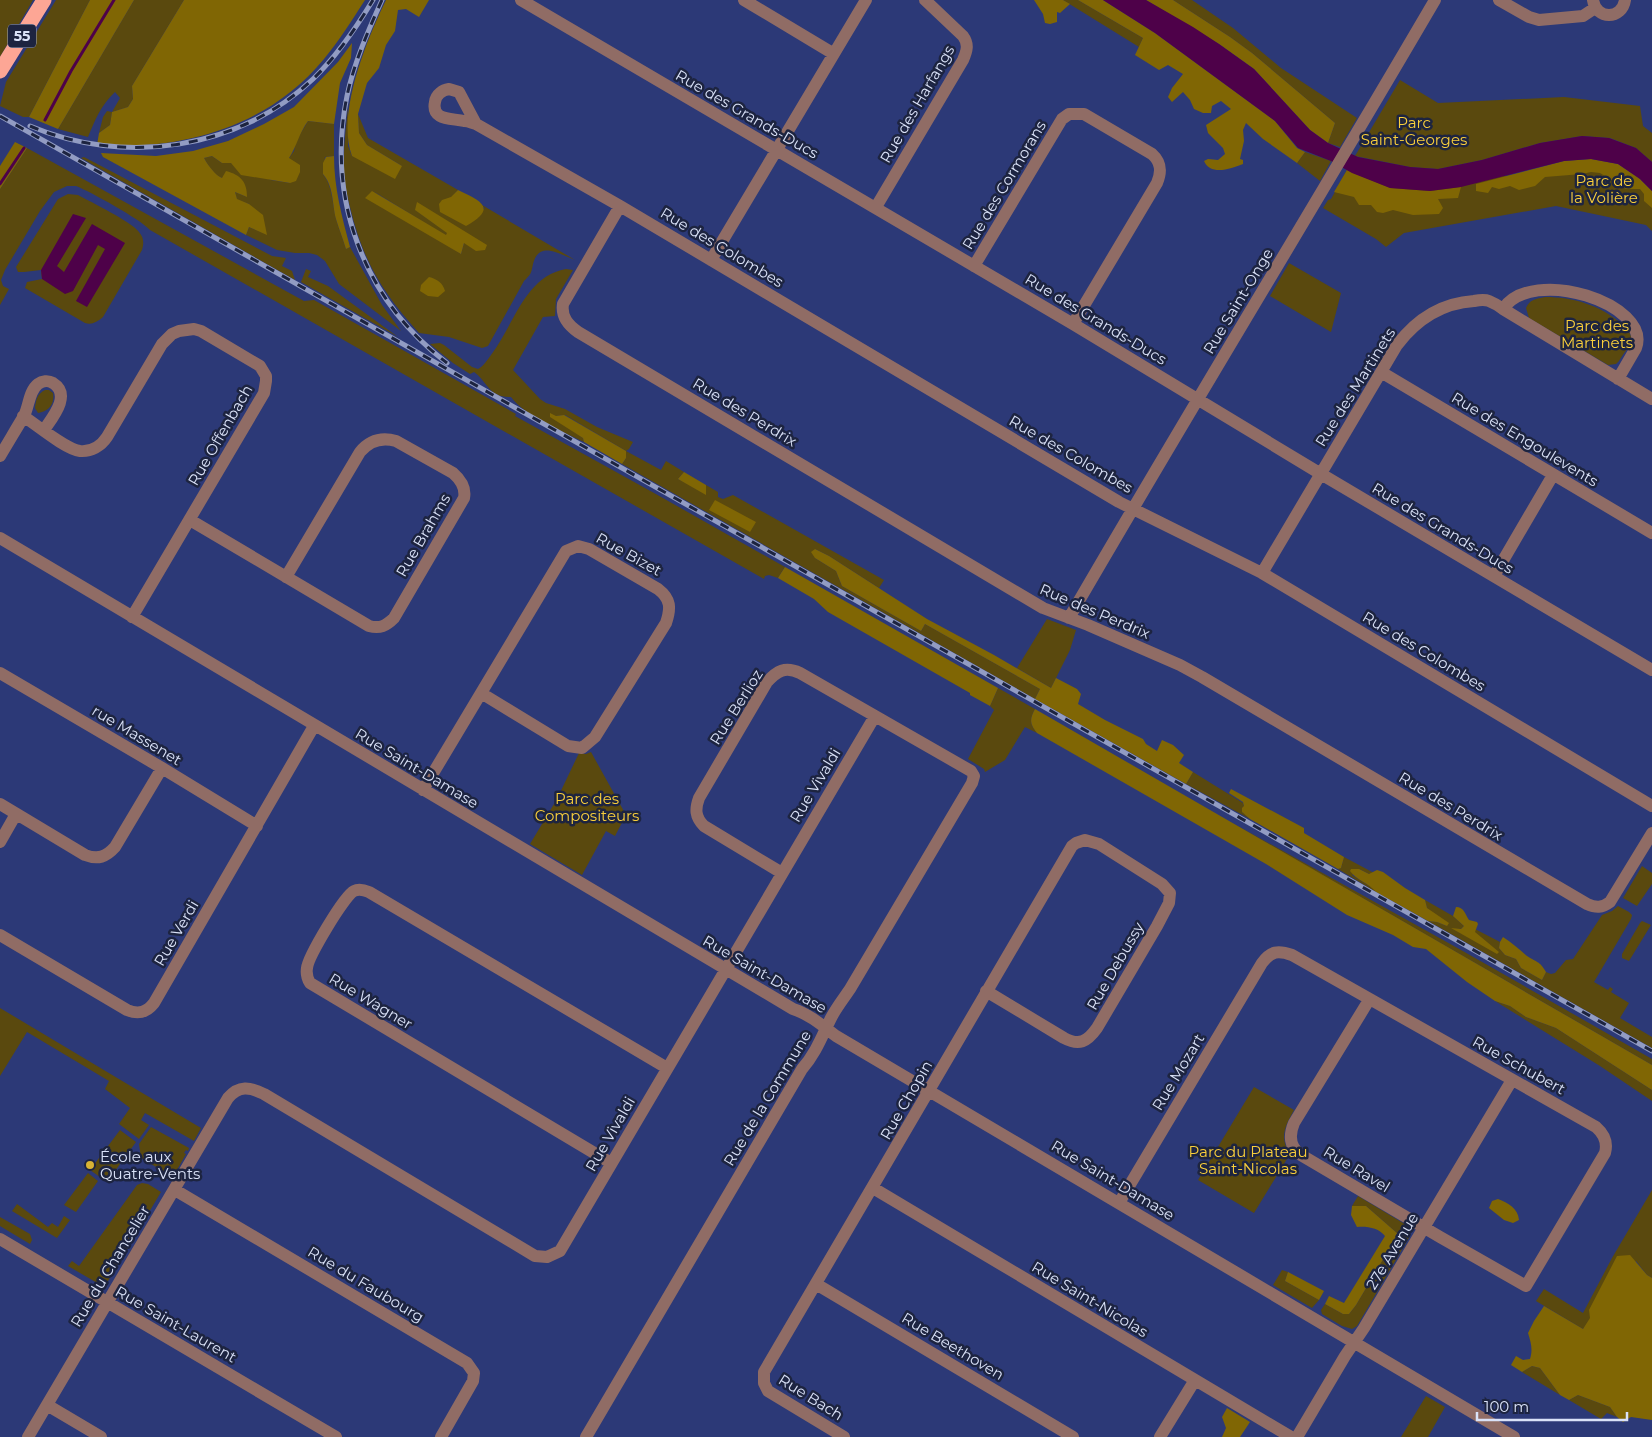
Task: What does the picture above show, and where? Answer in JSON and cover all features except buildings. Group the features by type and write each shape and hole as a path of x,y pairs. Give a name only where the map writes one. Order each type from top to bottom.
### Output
{"highway":[{"name":"55","path":"0,71 44,0"}],"street":[{"name":"Rue des Grands-Ducs","path":"521,0 876,207 1652,670"},
{"path":"744,0 834,54"},
{"path":"711,260 866,0"},
{"name":"Rue des Harfangs","path":"876,207 963,60 967,49 966,40 963,36 925,0"},
{"name":"Rue Saint-Onge","path":"1069,618 1132,508 1435,0"},
{"path":"1499,0 1529,17 1539,20 1584,16 1594,4 1603,14 1613,15 1621,10 1624,0"},
{"name":"Rue des Cormorans","path":"974,266 1062,120 1065,116 1073,113 1087,115 1152,154 1159,163 1160,171 1157,182 1073,324"},
{"name":"Rue des Colombes","path":"476,124 620,206 1102,492 1262,573 1652,806"},
{"name":"Rue des Perdrix","path":"620,206 565,299 562,315 572,328 1043,608 1180,665 1571,896 1592,906 1602,907 1614,898 1652,833"},
{"path":"1503,309 1519,295 1550,289 1575,292 1605,302 1635,326 1638,335 1638,344 1618,379"},
{"name":"Rue des Martinets","path":"1262,573 1397,345 1418,322 1436,311 1462,302 1491,301 1652,399"},
{"name":"Rue Offenbach","path":"24,416 74,449 86,451 98,446 107,437 162,344 172,334 187,329 201,331 255,362 266,376 264,393 132,618"},
{"name":"Rue des Engoulevents","path":"1381,372 1652,533"},
{"path":"0,456 24,416 33,390 41,382 47,381 55,384 61,394 60,403 44,430"},
{"name":"Rue Brahms","path":"190,520 369,626 375,628 382,627 394,618 464,498 465,493 459,478 396,441 389,439 372,442 360,452 286,576"},
{"path":"1494,576 1553,475"},
{"name":"Rue Saint-Damase","path":"0,538 726,970 793,1009 816,1020 836,1036 1514,1437"},
{"name":"Rue Bizet","path":"423,790 563,555 570,548 578,546 589,549 658,589 670,602 666,623 595,737 582,748 568,746 481,694"},
{"name":"Rue Berlioz","path":"782,873 704,826 696,816 696,810 699,798 767,682 782,669 795,670 969,768 974,776"},
{"name":"rue Massenet","path":"0,673 257,826"},
{"name":"Rue Vivaldi","path":"239,1089 250,1088 264,1094 538,1257 552,1256 560,1251 876,716"},
{"name":"Rue Verdi","path":"0,936 128,1010 138,1013 144,1011 154,1003 314,726"},
{"path":"0,804 85,855 92,858 103,857 110,854 115,847 162,768"},
{"name":"Rue de la Commune","path":"586,1437 802,1069 810,1060 827,1029 831,1017 973,781 974,776"},
{"path":"0,842 16,814"},
{"name":"Rue Chopin","path":"764,1383 764,1372 1068,852 1076,842 1085,840"},
{"name":"Rue Debussy","path":"986,991 1072,1042 1083,1041 1097,1028 1167,908 1170,892 1162,884 1104,847 1085,840"},
{"name":"Rue Wagner","path":"611,1162 310,983 307,979 309,960 342,903 353,891 369,892 667,1068"},
{"name":"Rue Schubert","path":"1265,959 1275,952 1292,955 1596,1127 1604,1136 1606,1144 1605,1153 1526,1286"},
{"name":"Rue Mozart","path":"1119,1203 1265,959"},
{"name":"Rue Ravel","path":"1369,1000 1294,1123 1291,1130 1291,1143 1296,1152 1526,1286"},
{"name":"27e Avenue","path":"1297,1437 1512,1080"},
{"name":"Rue du Chancelier","path":"28,1437 228,1098 239,1089"},
{"name":"Rue Saint-Nicolas","path":"873,1188 1291,1437"},
{"name":"Rue du Faubourg","path":"174,1190 467,1363 474,1373 473,1381 441,1437"},
{"name":"Rue Saint-Laurent","path":"0,1239 336,1437"},
{"name":"Rue Beethoven","path":"816,1284 1073,1437"},
{"path":"1160,1437 1195,1380"},
{"name":"Rue Bach","path":"764,1383 768,1391 776,1397 844,1437"},
{"path":"47,1405 101,1437"}],"green space":[{"path":"0,0 33,0 0,57"},
{"path":"56,0 90,0 29,117 23,117 0,106 6,82"},
{"path":"134,0 184,0 132,86 133,99 128,107 112,112 120,98 115,92 102,107 88,137 58,129"},
{"path":"1063,0 1078,0 1143,38 1139,47"},
{"path":"1173,0 1192,0 1233,28 1281,68 1357,118 1340,147 1328,143 1335,123 1252,53"},
{"name":"Parc Saint-Georges","path":"1400,80 1438,103 1564,97 1640,106 1643,126 1652,133 1652,162 1636,148 1610,138 1582,136 1540,143 1482,160 1438,169 1410,167 1355,156"},
{"path":"348,108 348,146 352,156 402,166 367,145 359,133 358,114 368,138 458,190 451,198 485,209 482,205 575,260 556,252 540,252 536,257 530,274 524,281 488,346 482,348 449,337 419,333 394,304 384,289 361,244 347,193 344,146","holes":["373,191 446,236 448,233 415,210 464,243 461,254"]},
{"path":"107,111 112,112 110,125 99,133 103,117"},
{"path":"308,121 334,124 334,156 325,157 323,174 330,190 337,223 346,249 350,247 382,305 401,331 339,284 325,261 317,255 277,250 246,235 249,227 266,234 249,204 237,200 235,192 247,197 217,175 204,158 212,156 222,163 231,163 271,180 290,183 289,158 294,151 296,141"},
{"path":"27,148 304,301 314,300 516,414 515,416 785,567 778,578 769,575 765,576 764,579 150,230 115,206 76,186 67,186 54,192 40,211 5,270 1,280 3,286 9,289 0,305 0,189"},
{"path":"1305,152 1331,161 1320,181 1297,163"},
{"path":"84,157 272,256 286,258 282,266 292,271 295,280 81,158"},
{"name":"Parc de la Volière","path":"1591,159 1652,191 1652,231 1646,225 1556,206 1404,233 1386,247 1376,239 1323,208 1328,200 1331,199 1347,170 1352,173 1506,176"},
{"path":"68,194 78,195 120,218 141,234 143,241 142,250 103,317 97,322 88,324 25,288 27,282 42,279 41,270 18,272 16,267 58,199"},
{"path":"1289,263 1341,293 1331,332 1270,296"},
{"path":"306,269 311,271 308,277 328,286 398,337 301,282"},
{"path":"566,269 573,270 556,299 555,316 543,317 513,370 546,403 565,409 597,427 633,442 626,451 565,415 556,416 583,438 584,442 534,417 511,397 504,397 493,392 474,372 470,374 430,344 440,343 444,345 472,367 478,369 485,363 499,343 530,291 552,273"},
{"name":"Parc des Martinets","path":"1545,297 1586,303 1614,317 1627,329 1631,337 1628,348 1619,361 1616,364 1608,365 1529,318 1526,308 1529,303"},
{"path":"45,390 53,393 53,401 48,409 38,413 35,408 36,400 40,393"},
{"path":"626,451 661,470 666,461 684,472 678,479 705,492 706,485 718,492 718,497 723,499 733,495 884,580 879,588 815,549 815,558 836,571 842,586 921,631 925,624 1040,689 1035,699 622,464 626,458"},
{"path":"1047,619 1076,630 1070,650 1051,688 1017,668"},
{"path":"998,688 1035,709 1031,721 1037,733 1025,727 1005,760 985,772 984,769 968,759 994,710 990,706"},
{"name":"Parc des Compositeurs","path":"591,752 626,815 615,836 606,831 582,875 530,844 557,799 579,753 586,754"},
{"path":"1193,772 1243,803 1242,812 1250,819 1186,784"},
{"path":"1229,821 1652,1059 1652,1065"},
{"path":"1344,857 1374,873 1369,874 1359,869 1352,875 1373,888 1376,892 1338,869 1341,868"},
{"path":"1642,866 1652,873 1652,884 1637,906 1623,898"},
{"path":"1425,900 1453,916 1464,926 1461,929 1455,928 1475,932 1475,929 1500,942 1499,948 1505,955 1516,959 1521,968 1542,980 1546,972 1555,973 1566,960 1573,959 1602,915 1618,906 1629,912 1632,915 1631,919 1594,982 1608,990 1610,987 1613,989 1611,992 1629,1003 1620,1018 1652,1037 1652,1048 1428,921 1447,926 1427,908"},
{"path":"1642,921 1651,925 1629,961 1622,958 1622,954"},
{"path":"1495,1001 1510,1006 1526,1017 1556,1028 1652,1090 1652,1101 1600,1066"},
{"path":"0,1008 201,1128 194,1141 145,1113 141,1120 149,1125 139,1139 119,1124 130,1108 105,1089 109,1081 27,1032 0,1076"},
{"name":"Parc du Plateau Saint-Nicolas","path":"1254,1087 1294,1110 1284,1132 1285,1143 1290,1154 1254,1213 1198,1180"},
{"path":"151,1127 189,1148 184,1153 186,1154 173,1177 141,1158 139,1144"},
{"path":"120,1130 136,1142 107,1182 90,1170"},
{"path":"88,1173 98,1181 76,1212 64,1205"},
{"path":"142,1183 148,1184 161,1192 108,1281 99,1284 68,1266 72,1261 79,1266 137,1185"},
{"path":"1652,1190 1652,1278 1647,1275 1636,1261 1583,1329 1536,1301 1544,1289 1583,1313 1612,1258"},
{"path":"1358,1196 1408,1226 1410,1236 1357,1326 1352,1329 1342,1326 1322,1314 1321,1310 1325,1304 1343,1314 1349,1314 1398,1234 1366,1206 1352,1206"},
{"path":"17,1204 48,1227 52,1223 58,1227 64,1216 70,1220 57,1238 12,1211"},
{"path":"0,1217 30,1234 32,1240 30,1244 0,1226"},
{"path":"1282,1270 1288,1272 1285,1281 1319,1300 1312,1308 1273,1285"},
{"path":"1532,1366 1540,1368 1560,1395 1522,1372"},
{"path":"1578,1395 1610,1407 1617,1417 1607,1413 1601,1419 1569,1400"},
{"path":"1426,1396 1445,1407 1428,1437 1401,1437"}],"shaded area":[{"path":"90,0 134,0 58,129 29,117"},
{"path":"184,0 365,0 330,52 302,82 277,102 250,118 221,130 160,144 129,146 97,145 99,133 110,125 112,112 128,107 133,99 132,86"},
{"path":"386,0 429,0 419,17 406,9 398,10 395,31 386,45 379,68 367,83 358,114 359,133 367,145 402,166 395,179 352,156 348,139 348,119 356,77 370,35"},
{"path":"1034,0 1063,0 1070,4 1060,13 1057,12 1057,22 1050,24 1045,23 1043,14"},
{"path":"1078,0 1103,0 1155,33 1275,121 1297,148 1305,152 1297,163 1263,139 1246,123 1243,130 1244,141 1240,159 1243,160 1243,164 1221,170 1207,166 1204,161 1208,159 1218,160 1225,154 1223,148 1208,133 1206,125 1231,109 1221,101 1212,106 1211,113 1203,113 1194,109 1190,100 1183,92 1172,102 1168,97 1172,88 1183,74 1168,65 1159,70 1135,55 1143,38"},
{"path":"1103,0 1146,0 1193,27 1254,69 1310,130 1328,143 1358,157 1410,167 1438,169 1482,160 1540,143 1582,136 1609,138 1636,148 1652,162 1652,191 1640,179 1618,164 1591,159 1564,161 1461,187 1430,191 1390,188 1298,148 1275,121 1155,33"},
{"path":"1146,0 1173,0 1252,53 1335,123 1328,143 1310,130 1254,69 1219,44"},
{"path":"352,43 351,58 340,83 334,124 308,121 289,158 300,165 300,172 296,181 290,183 241,175 231,163 222,163 212,156 204,158 212,170 220,177 222,178 226,171 242,180 246,187 247,197 235,192 237,199 249,204 263,215 267,235 249,227 246,235 103,157 101,153 156,156 193,151 228,141 294,107 338,62"},
{"path":"15,142 27,148 0,189 0,166"},
{"path":"334,156 337,191 350,247 346,249 336,219 331,190 323,174 323,163 326,157"},
{"path":"1591,159 1618,164 1640,179 1652,191 1652,208 1644,201 1644,194 1640,189 1626,189 1600,173 1591,172 1545,177 1535,186 1519,190 1510,186 1499,189 1492,187 1488,193 1476,191 1476,184 1564,161"},
{"path":"1347,170 1390,188 1430,191 1461,187 1458,198 1438,199 1443,208 1439,214 1413,215 1393,210 1383,213 1377,212 1371,205 1359,205 1354,197 1334,192"},
{"path":"458,190 483,205 484,210 481,214 476,220 466,226 440,212 439,204 442,200 451,197"},
{"path":"372,191 446,235 447,233 415,210 417,202 487,245 485,250 476,251 464,243 461,254 365,198"},
{"path":"73,214 86,218 57,266 64,272 92,224 125,243 87,307 76,301 105,249 98,245 73,291 65,294 42,279 41,270"},
{"path":"429,277 435,279 444,288 445,291 438,297 428,296 420,291 421,285"},
{"path":"550,413 556,416 564,415 626,451 626,458 622,464 584,442 583,438 550,417"},
{"path":"684,472 706,485 706,495 678,479"},
{"path":"715,500 756,522 750,532 709,510"},
{"path":"815,549 927,619 1051,688 1056,678 1077,689 1081,694 1078,704 1143,739 1146,744 1157,751 1162,740 1173,745 1184,755 1179,763 1193,772 1186,784 1035,699 1040,689 925,624 921,631 842,586 836,571 815,558 811,552"},
{"path":"785,567 998,688 990,706 828,612 814,599 778,578"},
{"path":"1035,709 1652,1065 1652,1090 1556,1028 1526,1017 1510,1006 1495,1001 1467,982 1426,949 1413,947 1393,935 1347,915 1266,864 1037,733 1031,721"},
{"path":"1231,789 1304,828 1304,833 1344,857 1341,868 1338,869 1250,819 1242,812 1243,802 1229,793"},
{"path":"1351,869 1359,869 1369,874 1377,870 1383,872 1425,900 1427,908 1449,923 1447,926 1428,921 1376,892 1353,874 1350,871"},
{"path":"1456,907 1463,910 1469,920 1477,922 1475,932 1499,952 1497,954 1451,928 1461,929 1464,926 1453,916"},
{"path":"1503,937 1542,966 1546,972 1542,980 1521,968 1516,959 1505,955 1499,948"},
{"path":"1498,1199 1515,1209 1519,1220 1513,1223 1504,1220 1489,1208 1492,1201"},
{"path":"1352,1206 1366,1206 1398,1234 1356,1305 1349,1314 1343,1314 1325,1304 1329,1296 1344,1303 1385,1236 1380,1231 1372,1228 1357,1227 1351,1215"},
{"path":"1630,1255 1647,1275 1652,1278 1652,1420 1631,1417 1623,1422 1610,1407 1578,1395 1569,1400 1560,1395 1540,1368 1532,1366 1522,1372 1511,1365 1516,1356 1523,1360 1530,1359 1531,1346 1528,1333 1544,1306 1583,1329 1590,1318 1589,1310 1617,1256"},
{"path":"1288,1272 1324,1291 1319,1300 1285,1281"},
{"path":"1227,1408 1250,1422 1240,1437 1222,1437 1226,1428 1222,1417"}],"waterway":[{"path":"45,120 71,71 114,0"},
{"path":"0,184 24,148"}],"railway":[{"path":"30,126 66,138 103,146 141,147 179,144 215,136 250,122 283,103 313,79 346,41 373,0"},
{"path":"382,0 357,59 347,96 342,134 342,172 348,209 358,245 373,278 393,309 418,338 447,363"},
{"path":"0,116 1652,1051"}],"place":[{"name":"École aux Quatre-Vents","path":"90,1165"}]}
